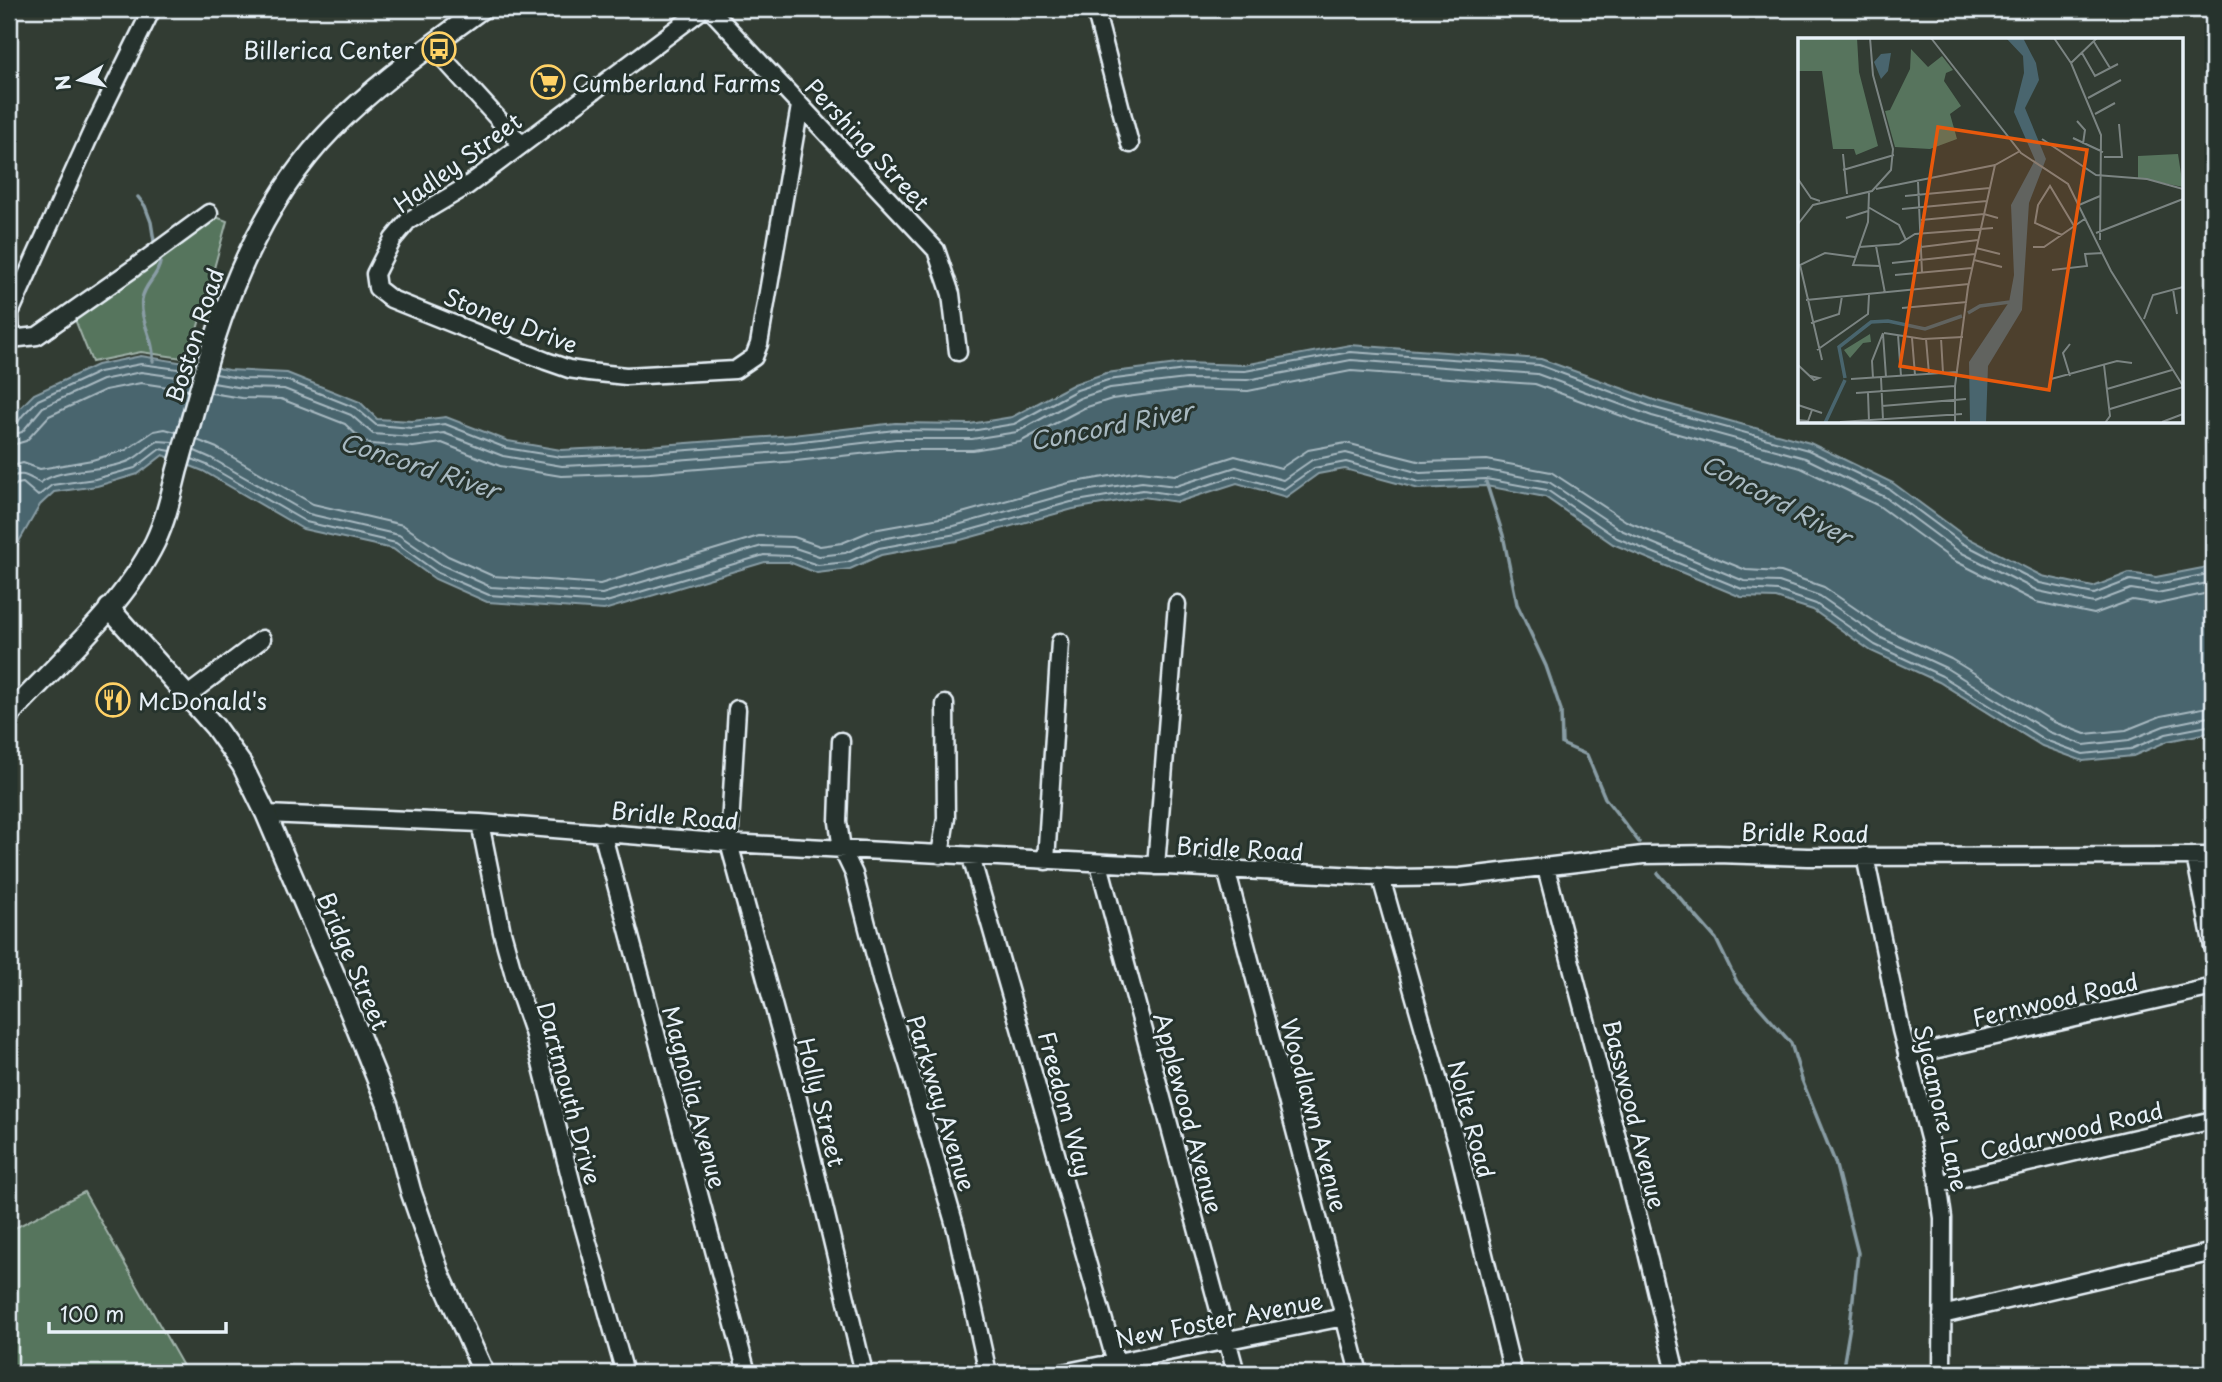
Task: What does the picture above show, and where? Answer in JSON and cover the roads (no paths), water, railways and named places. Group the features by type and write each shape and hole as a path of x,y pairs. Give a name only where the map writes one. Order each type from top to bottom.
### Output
{"main road":[{"name":"Boston Road","path":"9,715 109,608 154,544 172,497 213,344 240,270 261,227 291,179 333,128 364,99 432,46 466,15 481,9"},
{"name":"Bridge Street","path":"109,608 188,695 242,765 344,997 388,1106 411,1192 439,1275 484,1373"}],"street":[{"path":"152,9 92,131 10,313 10,341 37,336 209,214"},
{"name":"Hadley Street","path":"382,260 393,239 408,221 467,186 703,9"},
{"name":"Pershing Street","path":"710,9 936,250 951,294 958,352"},
{"path":"1095,9 1130,144"},
{"path":"432,46 521,144"},
{"name":"Stoney Drive","path":"382,260 375,274 377,288 391,299 569,369 626,376 719,373 735,370 754,358 759,344 800,106"},
{"path":"1157,866 1177,604"},
{"path":"188,695 262,639"},
{"path":"1046,861 1060,642"},
{"path":"940,855 946,817 945,704"},
{"name":"Holly Street","path":"737,709 729,843 795,1087 864,1373"},
{"name":"Parkway Avenue","path":"841,741 838,822 842,849 855,874 882,983 956,1229 988,1373"},
{"name":"Bridle Road","path":"265,814 480,823 729,843 1381,878 1460,877 1643,855 2213,856"},
{"name":"Dartmouth Drive","path":"480,823 502,932 533,1032 625,1373"},
{"name":"Magnolia Avenue","path":"602,832 747,1373"},
{"name":"Sycamore Lane","path":"1865,856 1907,1056 1935,1161 1943,1218 1942,1373"},
{"path":"2195,856 2213,947"},
{"name":"Freedom Way","path":"971,857 1116,1363"},
{"name":"Applewood Avenue","path":"1099,864 1236,1373"},
{"name":"Basswood Avenue","path":"1546,868 1644,1240 1676,1373"},
{"name":"Woodlawn Avenue","path":"1226,869 1359,1373"},
{"name":"Nolte Road","path":"1381,878 1460,1156 1513,1373"},
{"name":"Fernwood Road","path":"1907,1056 2213,987"},
{"name":"Cedarwood Road","path":"1938,1184 2213,1120"},
{"path":"1942,1315 2213,1252"},
{"name":"New Foster Avenue","path":"1062,1373 1344,1317"}],"water":[{"name":"Concord River","path":"1350,345 1541,359 1657,401 1810,443 1893,483 1966,537 2042,576 2093,587 2129,573 2156,577 2213,566 2213,732 2168,741 2133,756 2083,761 2042,746 1939,682 1871,651 1813,610 1776,598 1741,597 1613,544 1545,497 1486,486 1419,489 1345,469 1318,474 1286,497 1237,483 1178,502 1143,497 1073,509 957,541 881,555 850,569 817,573 789,562 765,562 604,610 487,602 435,579 393,549 303,529 203,471 163,455 138,474 97,486 54,492 40,505 9,559 9,425 17,411 34,394 97,365 141,356 229,370 287,373 360,402 377,419 412,421 446,417 508,441 561,450 793,435 895,423 970,424 1012,417 1074,384 1106,373 1185,363 1244,365"}],"waterway":[{"path":"138,197 151,222 154,241"},
{"path":"153,361 142,299 161,258"},
{"path":"1486,482 1503,535 1517,604 1546,666 1561,710 1562,744 1587,755 1605,798 1639,842"},
{"path":"1658,873 1716,939 1737,982 1791,1043 1802,1080 1835,1162 1858,1253 1842,1373"}],"place":[{"name":"Billerica Center","path":"439,49"},
{"name":"Cumberland Farms","path":"548,82"},
{"name":"McDonald's","path":"113,700"}]}
